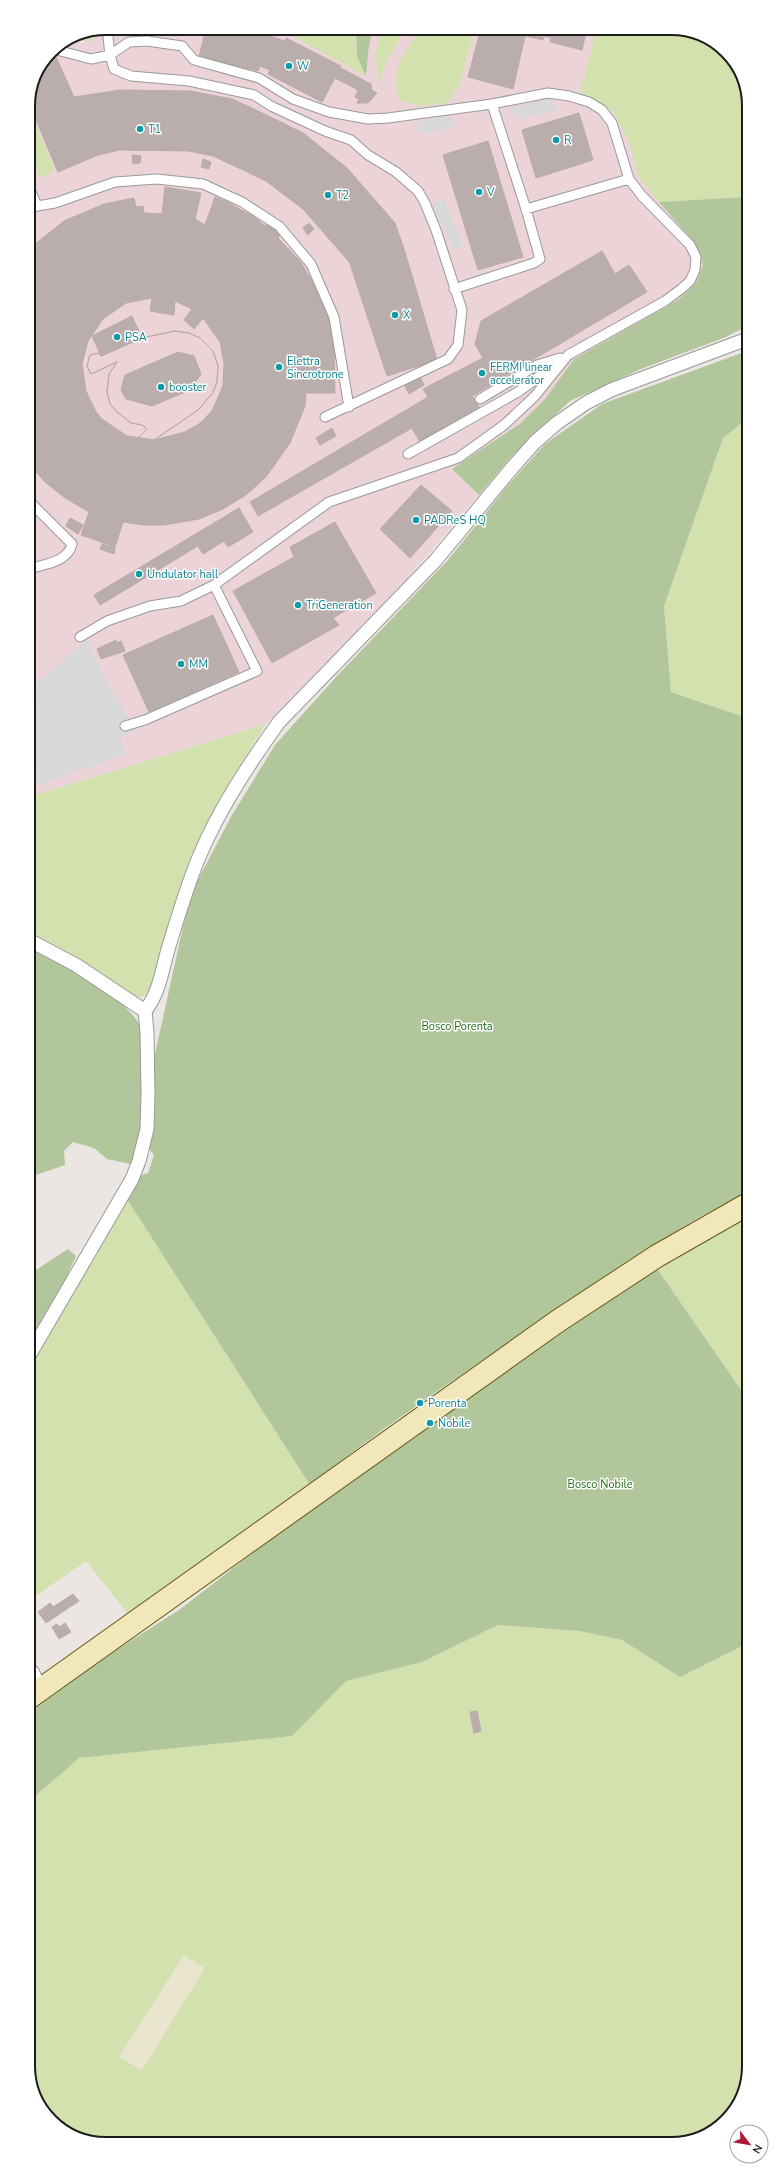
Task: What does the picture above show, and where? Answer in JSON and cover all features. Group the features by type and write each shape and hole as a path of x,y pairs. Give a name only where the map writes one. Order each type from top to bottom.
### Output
{"main road":[{"path":"35,1686 558,1321 657,1256 742,1207"}],"street":[{"path":"35,1345 132,1179 139,1161 147,1129 147,1032 145,1011 153,1000 158,987 182,906 199,856 240,779 279,722 435,561 512,468 535,442 557,423 586,403 611,390 742,341"},
{"path":"35,943 76,965 129,1002 145,1011"}],"lane":[{"path":"108,35 110,55 114,69 131,76 189,81 254,95 272,106 325,131 350,140 368,155 396,172 418,191 425,203 436,230 462,310 458,345 448,359 325,417"},
{"path":"61,51 91,59 110,55 129,42 147,41 182,46 194,60 259,78 294,98 329,112 368,119 388,118 492,104 548,93 568,96 589,102 602,110 612,123 629,178 642,196 690,245 696,257 695,270 690,281 665,301 568,355 518,392 408,454"},
{"path":"254,95 259,78"},
{"path":"454,289 534,263 540,259 526,209 492,104"},
{"path":"526,209 629,178"},
{"path":"35,201 37,206 55,203 115,182 157,179 203,184 242,202 279,226 311,264 334,317 348,407"},
{"path":"480,399 537,365 568,355"},
{"path":"80,637 107,621 150,606 181,602 214,585 329,502 458,458 504,425 520,411 535,396 568,355"},
{"path":"35,507 72,544 70,551 65,557 35,567"},
{"path":"125,726 145,720 257,671 214,585"}],"shaded area":[{"path":"101,35 290,35 366,76 371,35 379,35 375,55 379,81 386,62 403,35 417,35 410,45 447,103 460,83 473,35 595,35 580,92 612,110 630,145 638,176 694,242 703,265 696,283 678,300 574,359 545,399 521,423 452,469 479,495 405,581 266,724 35,795 35,101 37,87 47,66 70,44 75,42 83,43 90,36"},
{"path":"551,99 559,110 519,119 508,108"},
{"path":"449,115 456,126 422,134 414,123"},
{"path":"444,199 463,245 453,250 432,203"},
{"path":"88,640 104,676 136,731 119,737 127,754 35,786 35,684"},
{"path":"184,1955 205,1968 142,2070 119,2057"}],"green space":[{"path":"290,35 356,35 357,57 366,76"},
{"path":"356,35 371,35 366,76 357,57"},
{"path":"379,35 403,35 386,62 379,82 375,55"},
{"path":"417,35 473,35 460,83 447,103 417,105 400,100 397,90 397,71 400,62"},
{"path":"595,35 676,35 685,36 707,44 730,66 740,87 742,106 742,197 659,202 638,176 630,145 612,110 580,92"},
{"path":"94,36 92,40 76,42 87,37"},
{"path":"35,123 55,171 44,177 39,175 35,164"},
{"path":"742,197 742,329 726,337 641,369 570,401 511,457 479,495 452,469 521,423 545,399 574,359 678,300 696,283 703,265 694,242 659,202"},
{"name":"Bosco Porenta","path":"742,353 742,423 723,438 664,606 671,692 742,716 742,1195 672,1233 624,1265 430,1397 339,1462 310,1485 127,1199 140,1176 148,1173 154,1155 149,1149 155,1111 155,1054 190,895 232,815 275,745 337,676 448,560 510,483 545,444 602,404"},
{"path":"742,423 742,716 671,692 664,605 723,438"},
{"path":"266,724 222,795 194,850 181,886 160,965 148,995 139,997 131,996 67,952 35,936 35,795"},
{"path":"35,949 73,969 117,999 138,1022 143,1037 141,1124 131,1164 107,1159 94,1148 73,1142 64,1151 65,1165 35,1176"},
{"path":"127,1199 310,1485 128,1614 86,1561 35,1597 35,1356"},
{"path":"742,1218 742,1391 656,1267"},
{"path":"68,1249 76,1256 66,1278 35,1331 35,1271"},
{"name":"Bosco Nobile","path":"656,1267 742,1391 742,1646 680,1677 622,1640 580,1631 498,1625 422,1662 346,1681 292,1736 79,1758 35,1796 35,1706 99,1661 179,1610 297,1519 564,1328"},
{"path":"498,1625 581,1631 622,1640 680,1677 742,1646 742,2071 741,2080 735,2098 724,2113 711,2125 690,2135 671,2137 101,2137 87,2135 70,2128 47,2106 37,2085 35,2066 35,1796 78,1758 292,1736 346,1681 422,1662","holes":["184,1955 205,1968 142,2070 119,2057"]}],"building":[{"name":"W","path":"204,35 267,35 285,41 286,38 341,66 339,67 371,84 372,90 377,93 368,103 357,103 359,99 355,97 358,90 335,78 322,102 268,74 270,70 260,66 258,71 199,57"},
{"path":"479,35 585,35 582,50 550,42 551,38 544,36 543,40 525,36 513,89 468,77"},
{"name":"T1","path":"56,57 74,97 120,90 190,91 232,99 250,107 226,162 213,156 189,151 120,150 98,155 58,172 35,118 37,87 42,74"},
{"name":"T2","path":"250,107 303,133 347,168 395,223 405,252 352,270 350,263 303,209 266,181 226,162"},
{"name":"R","path":"579,113 593,160 536,178 522,130"},
{"name":"V","path":"488,141 523,257 478,270 443,155"},
{"path":"132,155 141,156 140,163 133,164"},
{"path":"203,159 211,162 209,169 201,167"},
{"name":"Elettra Sincrotrone","path":"165,187 201,193 195,219 205,225 215,197 254,217 265,226 267,223 281,234 278,238 300,261 316,288 328,318 334,349 335,393 306,393 305,406 290,443 266,477 246,495 223,509 199,519 164,525 144,525 123,522 115,547 81,535 89,512 65,498 45,482 35,471 35,244 64,221 104,204 134,198 136,207 143,206 144,213 162,214","holes":["152,298 150,311 174,315 175,301 192,309 184,320 194,329 203,318 220,342 224,364 223,386 212,411 199,424 185,432 154,440 127,436 102,419 96,412 86,391 82,364 88,341 103,319 126,303"]},
{"path":"309,223 314,229 308,235 303,228"},
{"name":"FERMI linear accelerator","path":"602,251 615,274 629,265 647,292 472,396 481,410 421,444 412,428 258,516 250,502 428,397 423,389 483,358 475,344 481,321"},
{"name":"X","path":"405,252 437,360 387,376 352,270"},
{"name":"PSA","path":"132,316 142,338 101,356 92,336"},
{"name":"booster","path":"175,331 189,333 200,338 213,351 218,366 217,382 212,394 198,410 154,440 138,438 147,429 142,425 131,423 117,412 110,404 107,392 109,374 117,362 91,374 87,366 90,355 99,353 101,356 142,338","holes":["178,352 194,356 201,374 190,390 152,406 126,399 121,390 125,375"]},
{"name":"booster","path":"175,331 189,333 200,338 213,351 218,366 217,382 212,394 198,410 154,440 138,438 147,429 142,425 131,423 117,412 110,404 107,392 109,374 117,362 91,374 87,366 90,355 99,353 101,356 142,338"},
{"path":"420,377 424,385 409,394 405,386"},
{"path":"332,428 336,436 320,445 316,438"},
{"name":"PADReS HQ","path":"421,485 452,511 410,558 380,529"},
{"name":"Undulator hall","path":"239,508 253,532 228,547 224,541 203,554 198,546 100,605 94,595"},
{"path":"70,518 83,525 78,534 66,526"},
{"name":"TriGeneration","path":"335,522 376,593 333,618 339,625 272,663 233,591 294,557 290,547"},
{"path":"102,544 115,548 114,554 100,549"},
{"name":"MM","path":"213,615 239,672 149,712 123,655"},
{"path":"116,640 117,643 121,641 125,651 101,659 97,649"},
{"path":"73,1594 79,1601 46,1623 38,1612 50,1603 53,1607"},
{"path":"65,1623 71,1632 59,1639 52,1627 57,1624 59,1627"},
{"path":"477,1711 481,1731 474,1733 470,1712"}],"place":[{"name":"W","path":"289,66"},
{"name":"T1","path":"140,129"},
{"name":"R","path":"556,140"},
{"name":"V","path":"479,192"},
{"name":"T2","path":"328,195"},
{"name":"X","path":"395,315"},
{"name":"PSA","path":"117,337"},
{"name":"Elettra Sincrotrone","path":"279,367"},
{"name":"FERMI linear accelerator","path":"482,373"},
{"name":"booster","path":"161,387"},
{"name":"PADReS HQ","path":"416,520"},
{"name":"Undulator hall","path":"139,574"},
{"name":"TriGeneration","path":"298,605"},
{"name":"MM","path":"181,664"},
{"name":"Porenta","path":"420,1403"},
{"name":"Nobile","path":"430,1423"}]}
